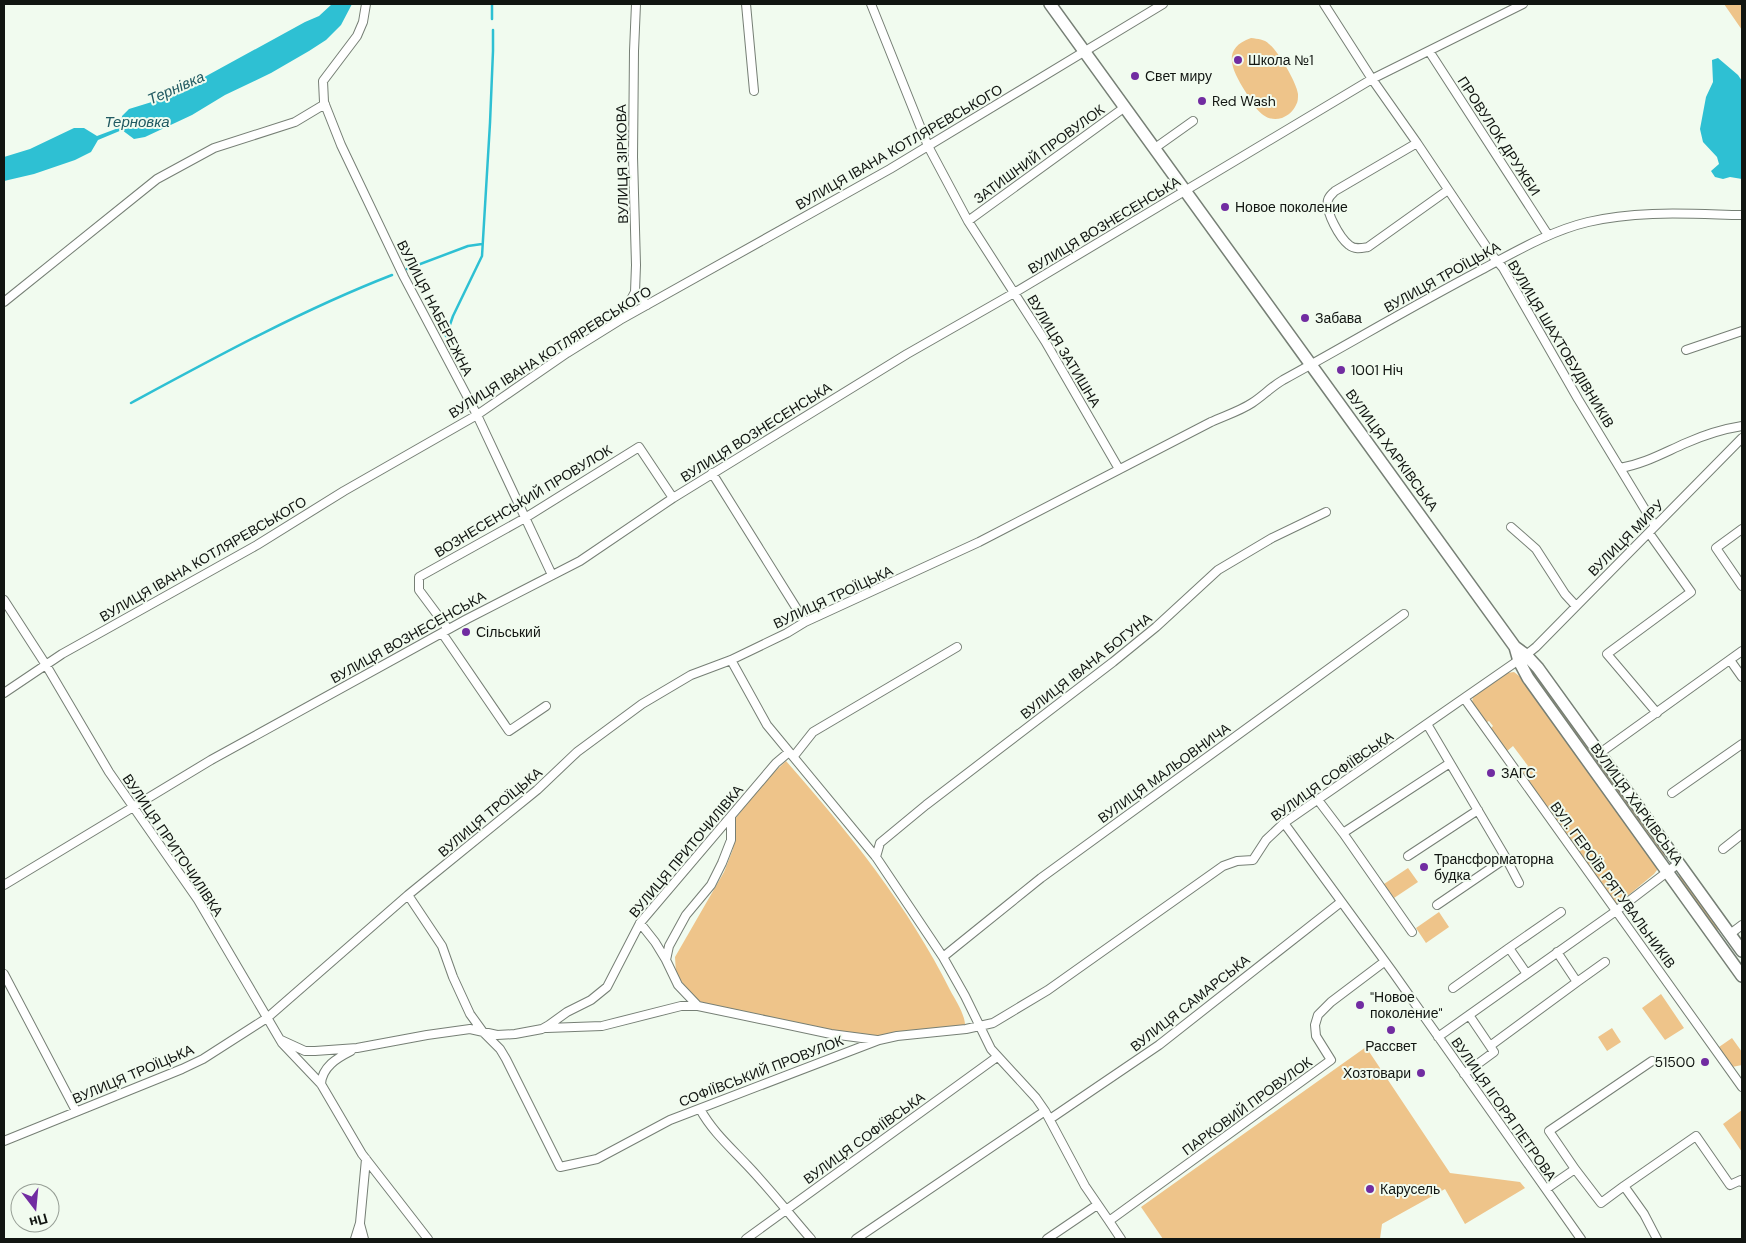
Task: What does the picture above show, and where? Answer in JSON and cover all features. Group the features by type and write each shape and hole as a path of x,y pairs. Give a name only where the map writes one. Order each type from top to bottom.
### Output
{"street":[{"name":"ВУЛИЦЯ НАБЕРЕЖНА","path":"366,4 363,22 357,36 323,81 325,104 341,145 404,277 477,415 552,575"},
{"name":"ВУЛИЦЯ ЗІРКОВА","path":"620,320 635,292 633,157 636,4"},
{"path":"746,4 754,91"},
{"name":"ВУЛИЦЯ ЗАТИШНА","path":"871,4 928,146 968,221 1045,341 1119,469"},
{"name":"ВУЛИЦЯ ХАРКІВСЬКА","path":"1050,4 1523,658 1538,668 1742,951"},
{"name":"ВУЛИЦЯ ІВАНА КОТЛЯРЕВСЬКОГО","path":"4,693 62,654 258,545 344,491 477,415 620,320 928,146 1163,4"},
{"name":"ВУЛИЦЯ ШАХТОБУДІВНИКІВ","path":"1324,4 1372,79 1503,268 1578,399 1655,526"},
{"name":"ВУЛИЦЯ ВОЗНЕСЕНСЬКА","path":"4,885 211,760 445,631 580,561 673,498 907,354 1014,293 1372,79 1523,4"},
{"name":"ПРОВУЛОК ДРУЖБИ","path":"1429,51 1548,235"},
{"path":"4,302 157,179 214,148 295,122 325,104"},
{"name":"ЗАТИШНИЙ ПРОВУЛОК","path":"968,221 1125,107"},
{"path":"1155,148 1193,121"},
{"path":"1417,143 1335,191 1328,201 1333,224 1349,245 1354,248 1368,247 1448,190"},
{"name":"ВУЛИЦЯ ТРОЇЦЬКА","path":"4,1141 182,1069 267,1018 408,895 537,790 577,752 657,694 691,675 731,660 788,633 806,622 979,542 1211,422 1250,404 1273,386 1426,299 1548,235 1587,222 1617,216 1666,214 1742,215"},
{"path":"635,292 647,305"},
{"path":"1686,350 1742,331"},
{"path":"1620,468 1641,464 1687,442 1716,431 1742,426"},
{"name":"ВУЛИЦЯ МИРУ","path":"1523,658 1742,438"},
{"name":"ВОЗНЕСЕНСЬКИЙ ПРОВУЛОК","path":"546,706 509,731 419,590 419,577 525,518 639,447 673,498"},
{"path":"712,474 806,622"},
{"name":"ВУЛИЦЯ ІВАНА БОГУНА","path":"876,858 880,843 926,805 1142,639 1218,570 1272,538 1326,512"},
{"path":"1511,527 1536,549 1565,594 1576,606"},
{"path":"1742,528 1716,548 1742,586"},
{"path":"1649,533 1691,592 1607,654 1658,713"},
{"name":"ВУЛИЦЯ ПРИТОЧИЛІВКА","path":"4,600 46,665 109,772 198,900 280,1039 322,1084 366,1159 428,1239"},
{"name":"ВУЛИЦЯ МАЛЬОВНИЧА","path":"943,957 1041,878 1404,614"},
{"name":"ВУЛИЦЯ ПРИТОЧИЛІВКА","path":"280,1039 309,1051 357,1048 427,1034 470,1029 502,1035 542,1029 567,1012 591,1000 608,987 640,923 776,763 791,754 813,732 957,647"},
{"path":"1600,753 1742,651"},
{"name":"ВУЛИЦЯ ХАРКІВСЬКА","path":"1523,658 1528,678 1742,976"},
{"name":"ВУЛИЦЯ СОФІЇВСЬКА","path":"980,1027 1005,1017 1048,990 1223,866 1237,861 1253,860 1266,840 1284,823 1523,658"},
{"path":"731,660 767,724 876,858 943,957 985,1039 997,1057 1036,1098 1050,1119 1085,1186 1121,1239"},
{"path":"1730,660 1742,677"},
{"name":"ВУЛ. ГЕРОЇВ РЯТУВАЛЬНИКІВ","path":"1464,698 1742,1087"},
{"path":"1427,724 1519,883"},
{"path":"1672,793 1742,744"},
{"path":"1344,833 1450,763"},
{"path":"1318,800 1344,833 1412,932"},
{"path":"1408,856 1478,810"},
{"path":"666,960 669,946 677,930 686,915 711,885 722,863 731,840 731,817"},
{"name":"ВУЛИЦЯ ІГОРЯ ПЕТРОВА","path":"1284,823 1438,1036 1581,1239"},
{"path":"1723,848 1742,834"},
{"path":"1437,905 1506,858"},
{"path":"1438,1036 1616,912 1678,863"},
{"path":"408,895 442,946 453,977 470,1014 483,1032"},
{"name":"ВУЛИЦЯ САМАРСЬКА","path":"1050,1119 1159,1045 1341,902"},
{"path":"1453,988 1561,912"},
{"path":"640,923 655,942 678,985 698,1006"},
{"path":"1719,943 1742,926"},
{"path":"1509,948 1527,974"},
{"path":"1557,952 1577,982"},
{"name":"ПАРКОВИЙ ПРОВУЛОК","path":"1109,1221 1331,1060 1316,1036 1315,1025 1318,1015 1331,1002 1384,962"},
{"path":"1490,1046 1605,962"},
{"path":"4,974 76,1111"},
{"path":"542,1029 602,1026 681,1006 698,1006 831,1034 879,1040"},
{"path":"1464,1074 1494,1052 1468,1015"},
{"name":"СОФІЇВСЬКИЙ ПРОВУЛОК","path":"483,1032 496,1043 506,1058 560,1168 603,1157 670,1120 879,1040 980,1027"},
{"path":"322,1084 322,1078 328,1067 341,1056 357,1048"},
{"name":"ВУЛИЦЯ СОФІЇВСЬКА","path":"746,1239 997,1057"},
{"path":"1652,1060 1549,1131 1574,1169 1601,1203 1696,1136 1730,1184 1741,1180 1742,1182"},
{"path":"700,1109 728,1147 747,1165 811,1239"},
{"path":"856,1239 1045,1112"},
{"path":"355,1239 360,1223 366,1159"},
{"path":"1546,1189 1574,1169"},
{"path":"1624,1186 1644,1214 1657,1239"},
{"path":"1047,1239 1097,1205"},
{"path":"360,1223 364,1239"}],"shaded area":[{"path":"1724,4 1742,4 1742,30"},
{"path":"1251,38 1265,41 1273,48 1297,89 1297,104 1287,116 1275,119 1264,116 1259,112 1251,102 1233,68 1232,54 1235,48"},
{"path":"1532,671 1597,758 1594,761 1533,676"},
{"path":"1514,672 1523,679 1657,865 1657,870 1654,874 1619,903 1614,904 1521,772 1528,766 1513,746 1506,752 1490,729 1493,726 1489,721 1485,723 1472,703 1473,696 1507,673"},
{"path":"1598,760 1665,852 1665,856 1661,855 1595,762"},
{"path":"786,761 832,814 876,870 916,929 963,1015 965,1031 877,1043 705,1007 694,1000 676,973 675,957 724,872 733,849 735,819 764,782"},
{"path":"1408,868 1418,882 1394,898 1384,884"},
{"path":"1679,876 1684,878 1719,930 1714,929 1680,881"},
{"path":"1439,912 1449,927 1426,943 1416,928"},
{"path":"1661,994 1684,1028 1665,1040 1642,1008"},
{"path":"1612,1028 1621,1042 1607,1051 1598,1037"},
{"path":"1732,1038 1742,1052 1742,1065 1732,1067 1719,1047"},
{"path":"1366,1047 1450,1173 1520,1182 1525,1188 1465,1224 1445,1189 1382,1224 1380,1239 1163,1239 1141,1207"},
{"path":"1742,1110 1742,1152 1723,1124"}],"water":[{"name":"Терновка","path":"332,4 352,4 341,25 326,40 271,73 225,95 192,115 145,137 134,139 122,130 98,140 91,152 75,160 34,174 4,181 4,157 30,149 74,128 84,128 97,136 121,127 122,116 129,109 168,97 319,16"},
{"path":"1718,58 1738,75 1742,81 1742,179 1715,177 1711,171 1719,164 1717,157 1703,142 1700,129 1706,97 1713,82 1712,60"}],"waterway":[{"path":"492,4 492,19"},
{"path":"446,336 453,316 482,256 490,123 493,30"},
{"path":"407,269 468,246 482,244"},
{"path":"131,403 292,319 392,275"}],"place":[{"name":"Школа №1","path":"1238,60"},
{"name":"Свет миру","path":"1135,76"},
{"name":"Red Wash","path":"1202,101"},
{"name":"Новое поколение","path":"1225,207"},
{"name":"Забава","path":"1305,318"},
{"name":"1001 Ніч","path":"1341,370"},
{"name":"Сільський","path":"466,632"},
{"name":"ЗАГС","path":"1491,773"},
{"name":"Трансформаторна будка","path":"1424,867"},
{"name":"\"Новое поколение\"","path":"1360,1005"},
{"name":"Рассвет","path":"1391,1030"},
{"name":"51500","path":"1705,1062"},
{"name":"Хозтовари","path":"1421,1073"},
{"name":"Карусель","path":"1370,1189"}],"water label":[{"name":"Тернівка","path":"176,88"}]}
